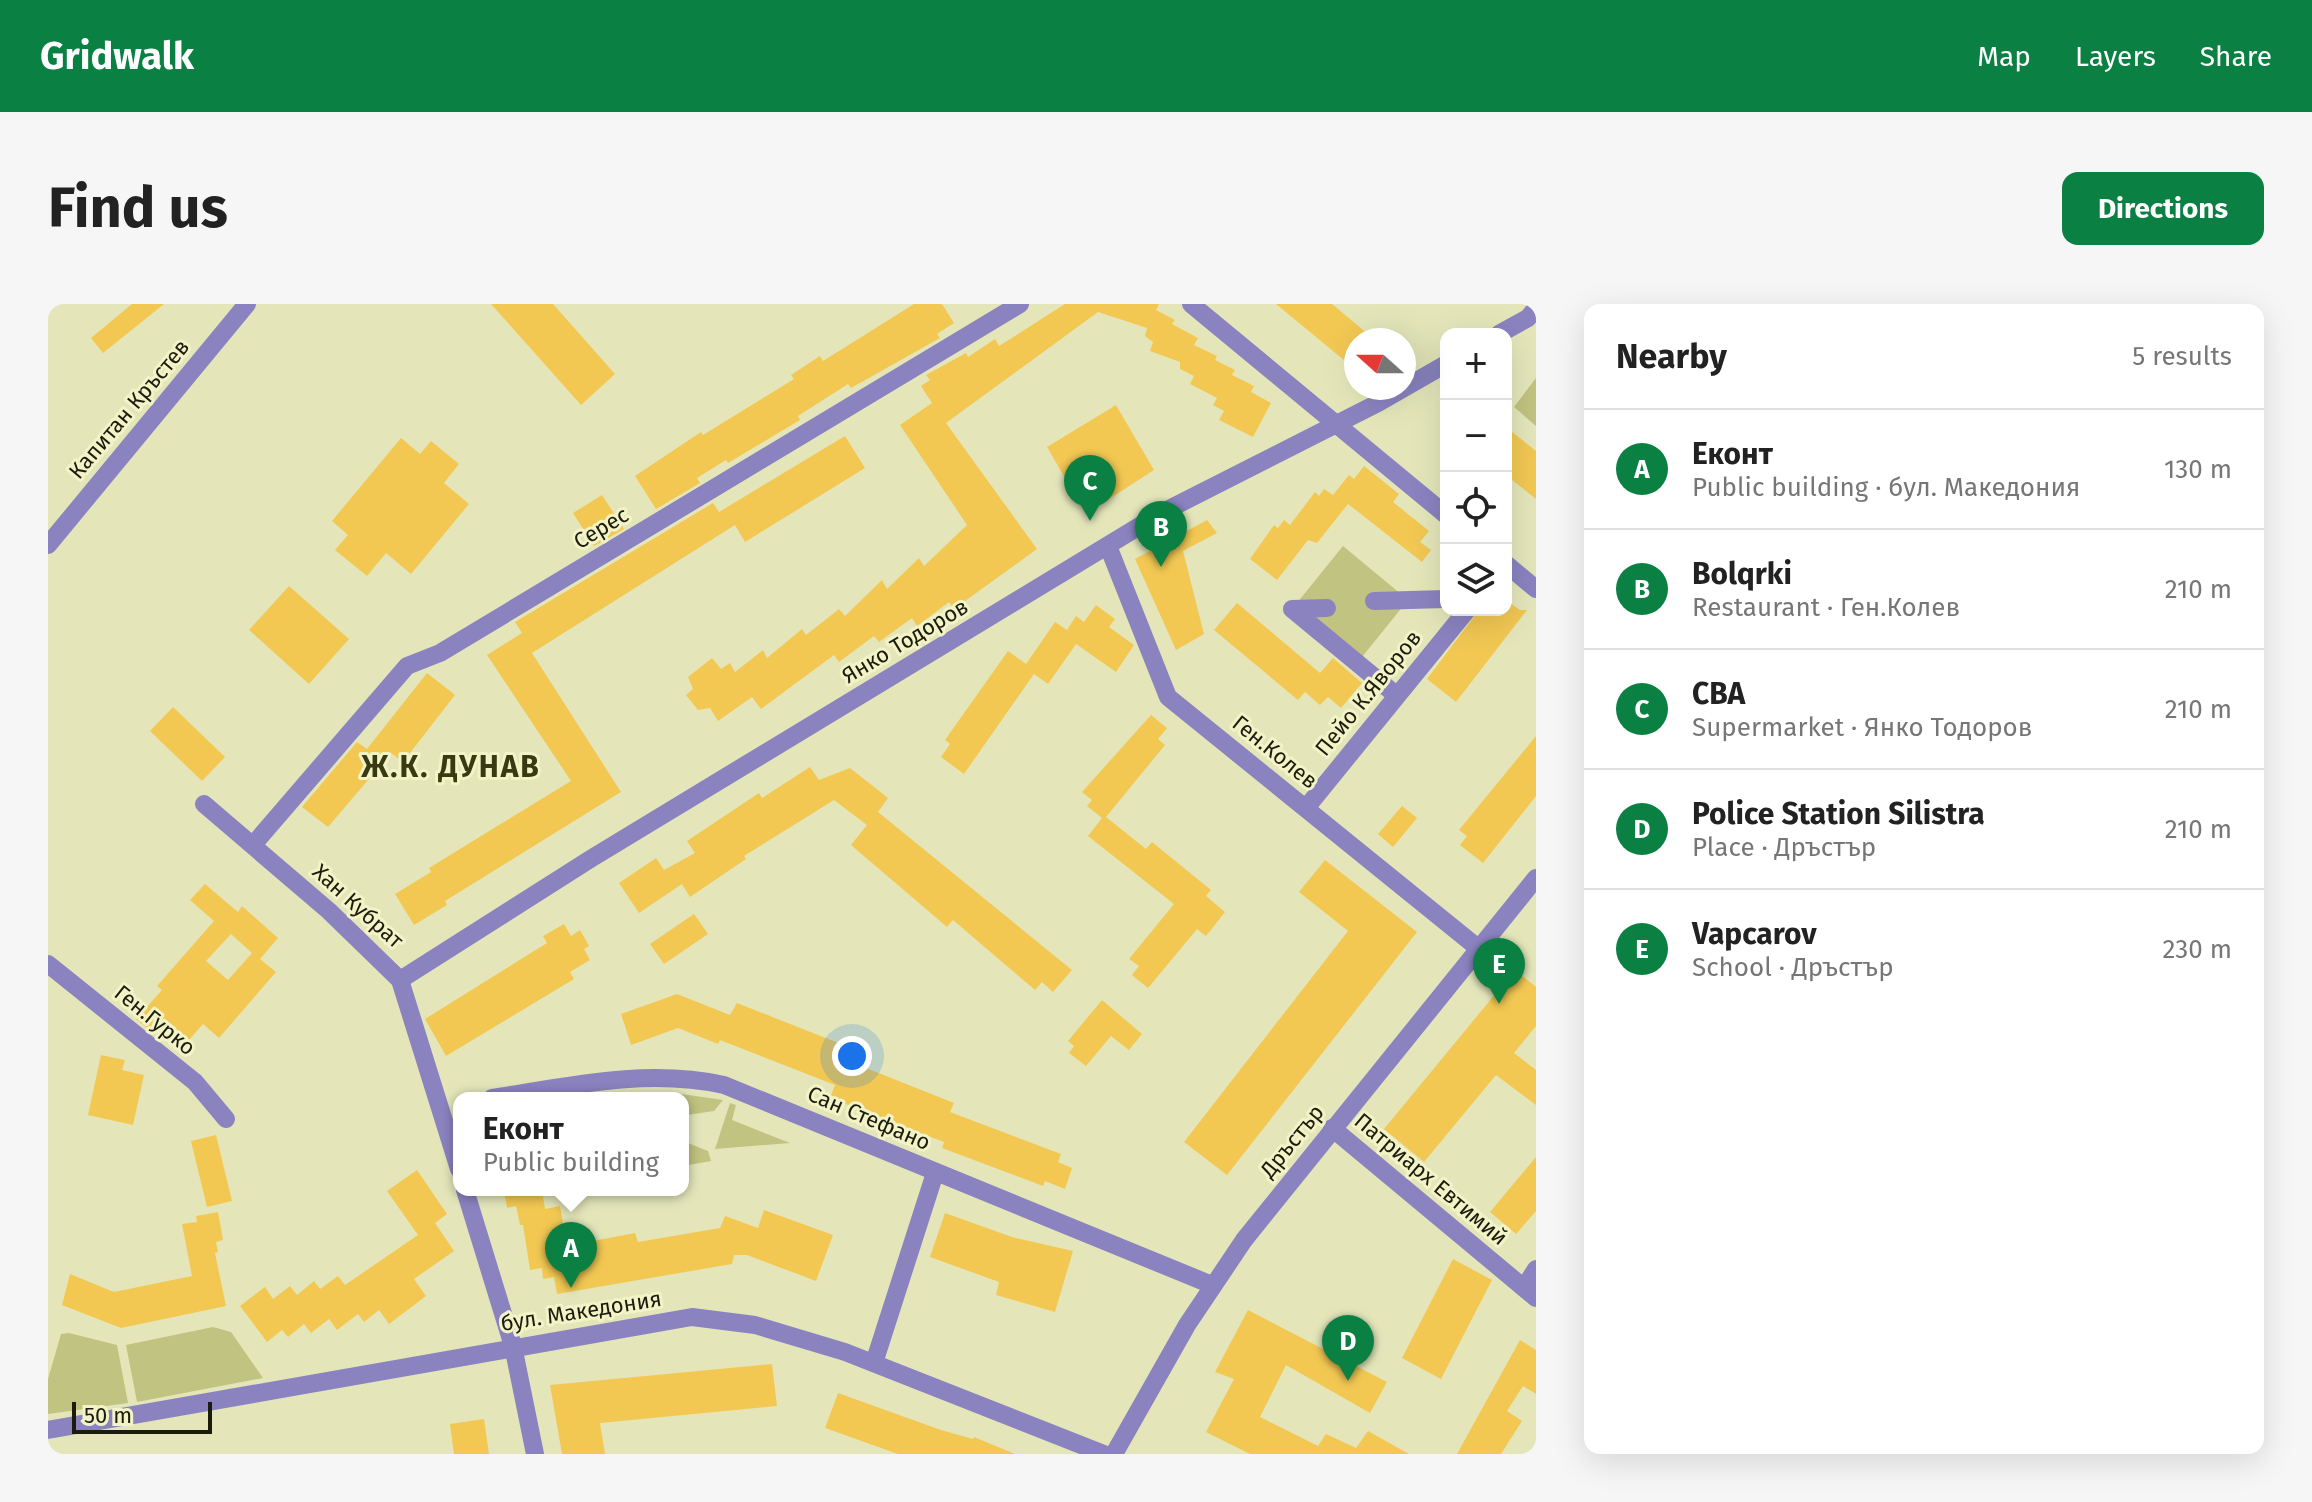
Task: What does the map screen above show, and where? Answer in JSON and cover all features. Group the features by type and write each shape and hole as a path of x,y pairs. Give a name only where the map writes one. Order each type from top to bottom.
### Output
{"street":[{"name":"Капитан Кръстев","path":"48,545 247,304"},
{"name":"Серес","path":"253,845 407,666 440,653 1020,304"},
{"path":"1191,304 1440,510"},
{"path":"1510,328 1528,318 1536,308"},
{"name":"Янко Тодоров","path":"400,980 592,858 1108,546 1223,479 1336,424 1440,367"},
{"name":"Ген.Колев","path":"1108,546 1168,697 1478,948"},
{"path":"1512,569 1536,589"},
{"path":"1374,601 1440,599"},
{"path":"1327,608 1292,609 1396,695"},
{"name":"Пейо К.Яворов","path":"1306,808 1462,616"},
{"name":"Хан Кубрат","path":"204,804 329,911 400,980 453,1149"},
{"name":"Дръстър","path":"1114,1454 1212,1285 1332,1128 1536,878"},
{"name":"Ген.Гурко","path":"48,964 195,1082 226,1119"},
{"name":"Сан Стефано","path":"531,1092 617,1079 698,1079 755,1096 1212,1285"},
{"path":"440,1106 453,1104"},
{"name":"Патриарх Евтимий","path":"1332,1128 1530,1293"},
{"path":"874,1363 935,1173"},
{"path":"467,1196 513,1346 535,1454"},
{"path":"1530,1293 1536,1269"},
{"name":"бул. Македония","path":"48,1430 692,1317 723,1318 799,1337 874,1363 1104,1454"}],"green space":[{"path":"1536,378 1536,426 1514,407"},
{"path":"1343,546 1408,600 1358,662 1292,609"},
{"path":"689,1095 723,1100 714,1111 689,1115"},
{"path":"730,1103 736,1105 732,1120 790,1143 715,1149"},
{"path":"689,1143 708,1151 711,1161 689,1165"},
{"path":"213,1327 231,1332 263,1378 137,1402 126,1345"},
{"path":"69,1333 117,1345 128,1403 48,1414 48,1379 61,1334"}],"building":[{"path":"132,304 164,304 103,353 91,338"},
{"path":"491,304 553,304 615,374 581,405"},
{"path":"914,304 942,304 954,323 937,334 940,338 851,388 848,384 798,416 800,420 728,463 726,460 697,478 700,483 656,509 635,476 701,432 703,435 794,379 791,375 820,356 823,361"},
{"path":"1065,304 1159,304 1156,310 1175,320 1172,324 1198,338 1194,345 1217,356 1215,360 1235,370 1232,375 1254,386 1251,392 1271,403 1253,437 1219,420 1224,411 1213,405 1217,398 1190,384 1194,376 1180,369 1180,362 1150,351 1153,342 1145,336 1147,328 1098,312 946,423 1037,549 954,609 949,602 917,626 912,618 879,642 874,636 839,662 834,655 761,709 752,697 718,721 710,708 698,710 686,695 693,689 688,677 712,658 721,669 730,663 735,672 763,650 767,658 802,629 806,635 839,609 845,616 882,580 887,589 919,558 924,566 967,525 900,425 932,403 921,386 930,380 926,375 966,353 968,357 995,339 999,346"},
{"path":"1276,304 1332,304 1361,328 1344,328 1344,360"},
{"path":"1116,405 1154,470 1086,514 1047,447"},
{"path":"1512,432 1536,451 1536,499 1512,480"},
{"path":"845,436 865,468 745,542 735,525 532,653 621,792 445,901 447,905 414,925 395,894 431,872 429,868 571,781 487,655 522,633 515,622 713,503 719,512"},
{"path":"401,438 420,454 431,441 459,464 444,483 469,504 411,574 386,553 367,576 335,550 348,535 332,521"},
{"path":"1364,466 1399,494 1393,502 1429,531 1420,542 1431,550 1422,562 1348,504 1317,543 1308,540 1277,580 1250,559 1274,525 1278,528 1284,520 1290,525 1315,492 1319,496 1324,489 1333,495 1349,475 1354,479"},
{"path":"602,495 624,529 594,546 573,513"},
{"path":"1207,520 1217,533 1183,551 1204,634 1176,650 1135,559"},
{"path":"289,586 349,639 309,684 249,630"},
{"path":"1237,603 1320,673 1333,658 1362,683 1341,708 1328,697 1320,705 1305,692 1298,700 1214,630"},
{"path":"1512,604 1520,610 1527,610 1456,702 1427,679 1474,616 1512,616"},
{"path":"1096,605 1115,619 1109,627 1134,645 1116,672 1076,644 1048,684 1034,674 964,774 941,757 950,744 945,740 1008,651 1026,664 1055,622 1067,630 1076,616 1084,622"},
{"path":"427,673 455,695 403,762 391,753 328,827 302,807 357,742 367,749"},
{"path":"173,707 225,757 202,781 150,731"},
{"path":"1151,715 1167,728 1158,739 1165,745 1106,817 1146,849 1152,842 1211,890 1206,896 1225,912 1206,936 1197,929 1148,988 1132,975 1139,966 1129,959 1174,904 1088,836 1102,818 1087,806 1092,800 1082,792"},
{"path":"1536,736 1536,796 1483,863 1460,845 1467,836 1459,830"},
{"path":"810,767 819,780 850,768 888,798 878,812 1072,970 1053,992 1042,982 1035,990 953,920 947,927 851,845 867,825 834,800 744,856 746,859 690,897 682,884 639,913 619,883 656,858 664,870 695,853 687,841 759,793 762,798"},
{"path":"1402,806 1417,818 1393,847 1378,834"},
{"path":"1325,860 1417,932 1227,1175 1184,1142 1348,931 1299,892"},
{"path":"205,884 238,912 242,906 278,938 260,959 276,972 219,1038 203,1024 189,1040 164,1018 152,1032 136,1019 162,990 157,986 214,921 190,900","holes":["231,934 252,953 228,980 206,961"]},
{"path":"694,914 708,934 664,964 650,944"},
{"path":"564,924 571,936 580,930 589,946 584,949 590,960 570,972 574,979 446,1056 425,1019 547,943 543,936"},
{"path":"1515,970 1536,987 1536,1026 1514,1053 1536,1070 1536,1105 1496,1075 1424,1162 1384,1129"},
{"path":"677,994 730,1015 737,1003 846,1046 841,1058 954,1103 950,1112 1061,1154 1058,1162 1072,1168 1065,1189 1045,1181 1043,1186 942,1148 944,1142 830,1098 835,1085 720,1040 718,1044 678,1028 631,1045 621,1014"},
{"path":"1102,1000 1142,1034 1129,1050 1111,1036 1086,1066 1069,1053 1074,1046 1068,1041"},
{"path":"101,1055 125,1060 122,1070 144,1075 133,1125 88,1115"},
{"path":"216,1135 232,1201 207,1207 191,1141"},
{"path":"1536,1157 1536,1211 1516,1234 1490,1212"},
{"path":"417,1170 447,1214 435,1223 454,1251 414,1279 426,1296 389,1324 379,1310 364,1322 358,1314 337,1330 329,1319 311,1333 304,1324 288,1337 282,1330 267,1342 240,1306 265,1287 273,1299 290,1286 297,1295 314,1281 320,1289 338,1276 345,1285 418,1235 387,1191"},
{"path":"505,1196 543,1196 545,1209 560,1206 567,1246 635,1233 638,1242 720,1228 725,1216 758,1228 764,1210 833,1235 816,1281 747,1255 734,1255 732,1264 557,1294 554,1277 543,1279 542,1268 530,1270 523,1225 520,1225 516,1206 507,1208"},
{"path":"218,1212 223,1240 216,1242 218,1252 215,1253 226,1306 121,1328 62,1305 70,1274 114,1292 192,1276 182,1224 197,1222 196,1216"},
{"path":"945,1213 1012,1237 1073,1251 1055,1312 996,1295 999,1282 930,1257"},
{"path":"1453,1259 1492,1280 1441,1379 1402,1358"},
{"path":"1248,1310 1387,1382 1370,1413 1286,1365 1260,1417 1318,1446 1326,1434 1356,1448 1368,1431 1409,1454 1250,1454 1206,1432 1234,1379 1215,1372"},
{"path":"1520,1340 1536,1350 1536,1394 1523,1386 1507,1411 1522,1421 1501,1454 1457,1454"},
{"path":"772,1364 777,1406 600,1423 605,1454 562,1454 550,1385"},
{"path":"838,1393 941,1430 974,1437 1015,1454 898,1454 825,1428"},
{"path":"484,1419 489,1454 454,1454 450,1424"}],"place":[{"name":"CBA","path":"1090,521"},
{"name":"Bolqrki","path":"1161,567"},
{"name":"Vapcarov","path":"1499,1004"},
{"name":"Еконт","path":"571,1288"},
{"name":"Police Station Silistra","path":"1348,1381"}],"district":[{"name":"Ж.К. ДУНАВ","path":"451,767"}]}
